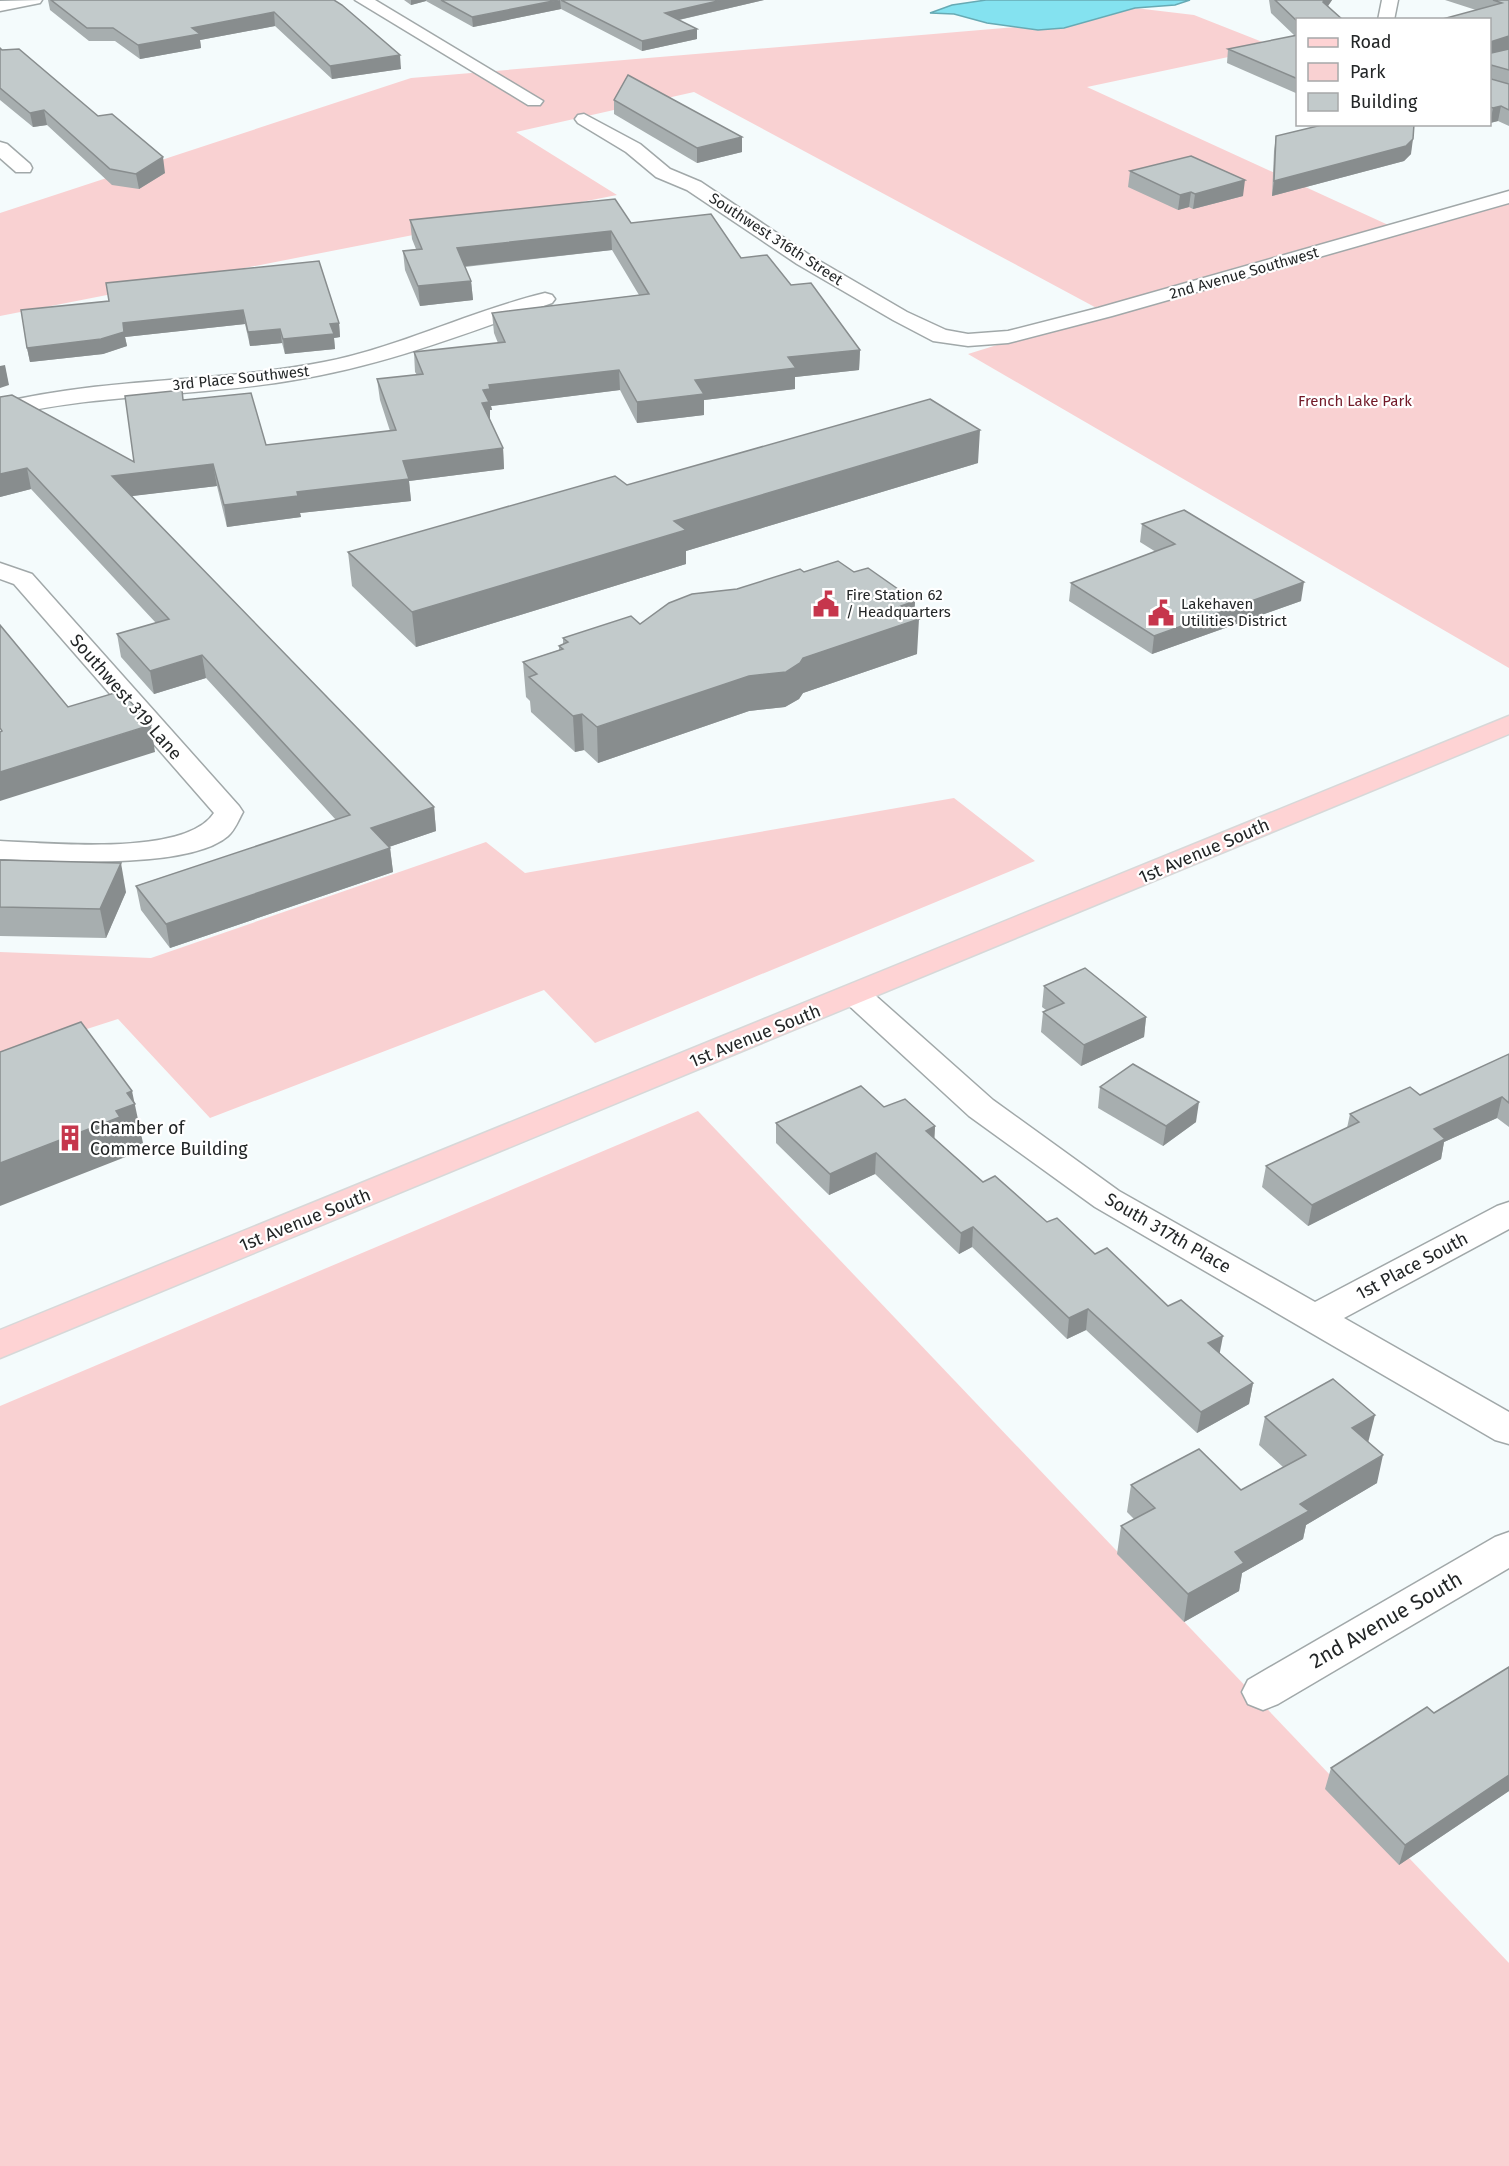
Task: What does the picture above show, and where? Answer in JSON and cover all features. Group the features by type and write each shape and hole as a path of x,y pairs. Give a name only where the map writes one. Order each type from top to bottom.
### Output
{"main road":[{"name":"1st Avenue South","path":"0,1346 1509,724"}],"street":[{"path":"0,6 34,0"},
{"path":"363,0 534,101"},
{"path":"1386,18 1390,0"},
{"name":"Southwest 316th Street","path":"584,119 633,147 663,172 694,186 798,256 891,310 941,336 976,340"},
{"path":"0,148 23,168"},
{"name":"2nd Avenue Southwest","path":"976,340 1017,335 1105,312 1509,197"},
{"name":"3rd Place Southwest","path":"0,410 74,394 253,380 326,368 390,352 545,299"},
{"name":"Southwest 319 Lane","path":"0,570 23,579 229,812 227,821 205,838 183,845 123,852 0,850"},
{"name":"South 317th Place","path":"856,995 981,1108 1107,1199 1316,1317 1509,1430"},
{"name":"1st Place South","path":"1316,1317 1509,1214"},
{"name":"2nd Avenue South","path":"1263,1692 1509,1548"}],"green space":[{"name":"French Lake Park","path":"1135,8 1194,15 1275,47 1087,87 1397,229 1509,197 1509,668 968,354 1104,312 694,92 516,132 617,195 0,316 0,213 411,78 1016,27 1047,28 1076,24"},
{"path":"954,798 1035,861 595,1043 544,990 210,1118 118,1019 0,1057 0,952 151,958 486,842 525,873"},
{"path":"698,1111 1509,1963 1509,2166 0,2166 0,1406"}],"water":[{"path":"986,0 1190,0 1175,5 1135,8 1064,28 1038,30 987,23 954,14 930,13 952,5"}],"building":[{"path":"51,0 334,0 400,55 330,66 274,12 192,28 200,34 138,45 113,28 87,28"},
{"path":"441,0 558,0 472,17"},
{"path":"561,0 722,0 665,13 697,29 642,41"},
{"path":"1275,0 1324,0 1323,2 1341,18 1296,18 1296,20"},
{"path":"1493,0 1509,0 1509,36 1491,42 1491,18 1446,18 1502,3"},
{"path":"1296,35 1296,78 1228,49"},
{"path":"0,48 2,50 19,49 98,116 112,114 163,157 136,174 110,169 44,110 30,113 0,88"},
{"path":"1509,49 1509,70 1491,65 1491,53"},
{"path":"628,75 742,137 697,148 614,100"},
{"path":"1491,79 1509,84 1509,110 1501,106 1491,107"},
{"path":"1318,126 1414,126 1413,139 1406,146 1274,181 1276,136"},
{"path":"1191,156 1245,180 1195,194 1191,192 1180,195 1130,171"},
{"path":"615,199 631,223 711,214 741,258 767,255 791,285 811,283 860,350 788,357 796,368 695,380 704,394 637,402 619,370 489,385 490,389 483,390 489,402 482,403 503,448 403,461 409,479 297,492 298,496 224,505 213,464 112,476 434,807 371,828 390,848 166,924 136,886 350,815 202,655 150,671 117,634 169,619 27,468 0,474 0,397 12,395 134,462 125,396 182,390 183,400 251,393 266,445 396,430 377,379 423,374 414,352 505,342 492,313 649,294 611,231 457,248 471,281 418,286 403,251 422,249 410,220"},
{"path":"319,261 339,323 330,324 334,334 283,339 280,329 248,332 243,310 123,323 124,332 101,339 27,348 21,310 109,301 106,283"},
{"path":"930,399 980,430 674,521 686,530 412,612 348,552 615,476 627,485"},
{"path":"1184,510 1304,582 1154,636 1071,583 1175,544 1142,524"},
{"path":"838,561 854,572 868,568 915,601 901,606 919,619 803,658 800,663 786,672 749,676 597,727 582,714 573,716 529,677 537,674 523,662 563,649 559,646 568,642 563,638 631,616 640,624 669,603 692,594 737,589 800,569 804,572"},
{"path":"0,625 68,707 121,691 151,725 0,772 0,732 2,731 0,728"},
{"path":"0,860 121,863 100,909 0,907"},
{"path":"1085,968 1146,1017 1084,1045 1043,1012 1064,1003 1044,986"},
{"path":"81,1022 132,1091 127,1093 135,1104 116,1111 120,1117 0,1163 0,1052"},
{"path":"1509,1054 1509,1103 1502,1097 1434,1129 1445,1139 1312,1205 1266,1166 1359,1122 1350,1114 1410,1087 1420,1095"},
{"path":"1133,1064 1199,1102 1166,1126 1100,1087"},
{"path":"861,1086 884,1107 905,1099 935,1126 926,1131 983,1182 995,1176 1047,1222 1057,1218 1095,1254 1107,1248 1168,1306 1181,1300 1223,1336 1208,1343 1253,1383 1201,1412 1088,1309 1069,1318 973,1227 961,1233 876,1153 830,1174 776,1123"},
{"path":"1333,1379 1375,1415 1352,1428 1383,1455 1300,1504 1309,1511 1235,1552 1244,1563 1188,1594 1121,1526 1155,1508 1131,1485 1199,1449 1241,1490 1306,1455 1265,1417"},
{"path":"1509,1667 1509,1775 1405,1845 1331,1768 1427,1707 1434,1713"}],"place":[{"name":"Fire Station 62 / Headquarters","path":"826,604"},
{"name":"Lakehaven Utilities District","path":"1161,613"},
{"name":"Chamber of Commerce Building","path":"70,1138"}]}
